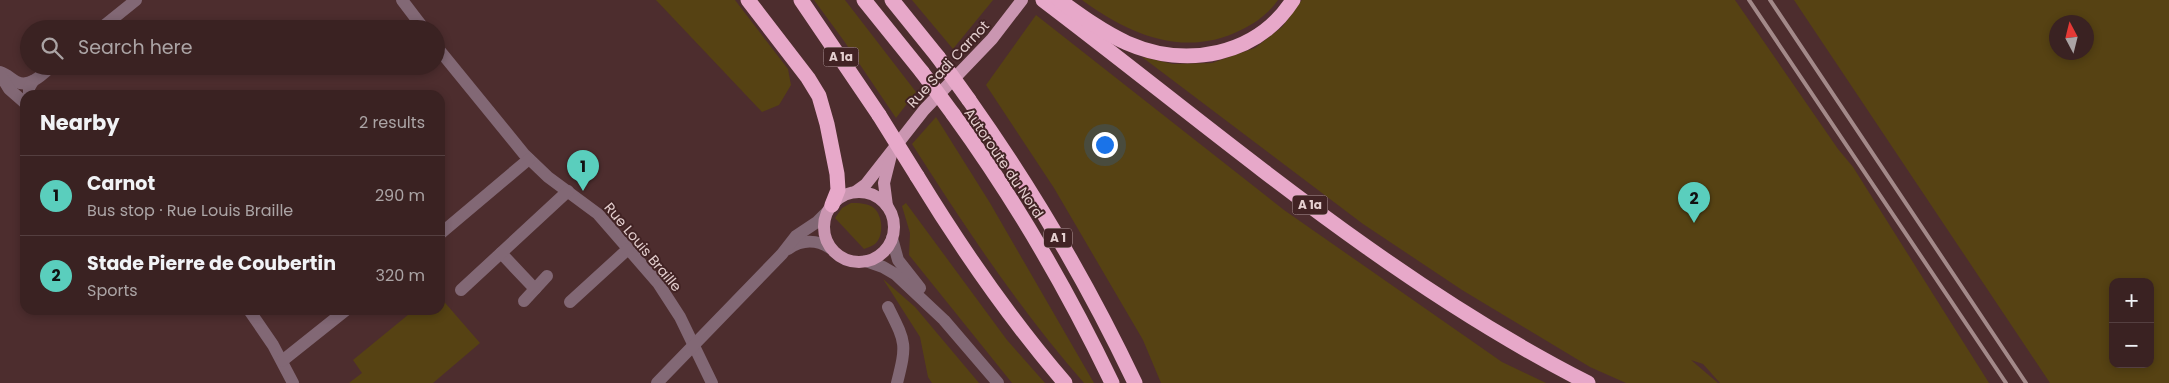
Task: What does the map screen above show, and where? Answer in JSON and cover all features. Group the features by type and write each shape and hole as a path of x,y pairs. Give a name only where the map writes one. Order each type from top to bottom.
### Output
{"highway":[{"path":"748,0 808,78 819,96 838,174 838,190 829,208"},
{"name":"A 1a","path":"801,0 990,285 1034,345 1066,383"},
{"name":"Autoroute du Nord","path":"864,0 922,72 981,154 1033,236 1068,297 1112,383"},
{"name":"Autoroute du Nord","path":"892,0 938,57 1009,158 1056,233 1096,304 1135,383"},
{"path":"1050,1 1128,44 1158,53 1187,57 1226,52 1252,40 1276,23 1293,0"},
{"name":"A 1a","path":"1050,1 1318,212 1402,272 1506,339 1588,383"}],"main road":[{"name":"Rue Sadi Carnot","path":"855,192 866,184 924,110 998,33 1022,0"},
{"name":"Rue Sadi Carnot","path":"888,206 885,178 894,148"},
{"path":"855,192 873,195 888,206 893,220 892,238 880,255 866,261 857,262 844,259 830,248 824,230 829,208 844,195 855,192"}],"street":[{"path":"111,20 136,0"},
{"path":"402,0 417,20"},
{"name":"Rue Louis Braille","path":"445,57 529,159 598,214 664,291 694,345 712,383"},
{"path":"29,90 33,81 41,75"},
{"path":"2,79 20,83 33,81"},
{"path":"2,79 20,98"},
{"path":"445,230 529,159"},
{"path":"461,290 568,191"},
{"path":"658,383 782,254 796,236 817,222 829,208"},
{"path":"892,238 895,253 900,263 944,320 998,383"},
{"path":"782,254 793,246 806,242 818,242 830,248"},
{"path":"570,302 628,249"},
{"path":"501,253 535,289"},
{"path":"866,261 892,271 944,320"},
{"path":"524,301 547,276"},
{"path":"888,307 901,333 904,345 898,383"},
{"path":"252,315 282,361 292,383"},
{"path":"282,361 340,315"}],"shaded area":[{"path":"656,0 735,0 788,69 791,85 779,105 762,112"},
{"path":"814,0 845,0 916,92 896,118 844,41"},
{"path":"912,0 993,0 953,49"},
{"path":"1082,0 1278,0 1262,17 1243,29 1221,38 1200,42 1179,42 1159,39 1119,24"},
{"path":"1302,0 1735,0 1838,149 1853,167 1989,383 1720,383 1703,364 1691,360 1718,383 1626,383 1590,367 1462,290 1363,224 1142,57 1173,64 1212,63 1255,48 1282,27"},
{"path":"1794,0 2169,0 2169,383 2050,383"},
{"path":"1036,15 1284,210 1502,362 1546,383 1161,383 1143,340 1054,188 986,85"},
{"path":"936,117 990,203 1094,383 1084,383 1037,326 973,237 912,144"},
{"path":"851,203 871,206 877,212 881,221 881,231 874,245 864,249 835,218 842,208"},
{"path":"906,203 1007,340 1045,383 1012,383 909,255 910,233 902,206"},
{"path":"883,279 915,307 979,383 932,383 928,377 920,337"},
{"path":"445,303 480,343 433,383 349,383 362,373 353,360 408,315 445,315"}],"railway":[{"path":"1749,0 2006,383"},
{"path":"1770,0 2026,383"}],"place":[{"name":"Carnot","path":"583,191"},
{"name":"Stade Pierre de Coubertin","path":"1694,223"}]}
